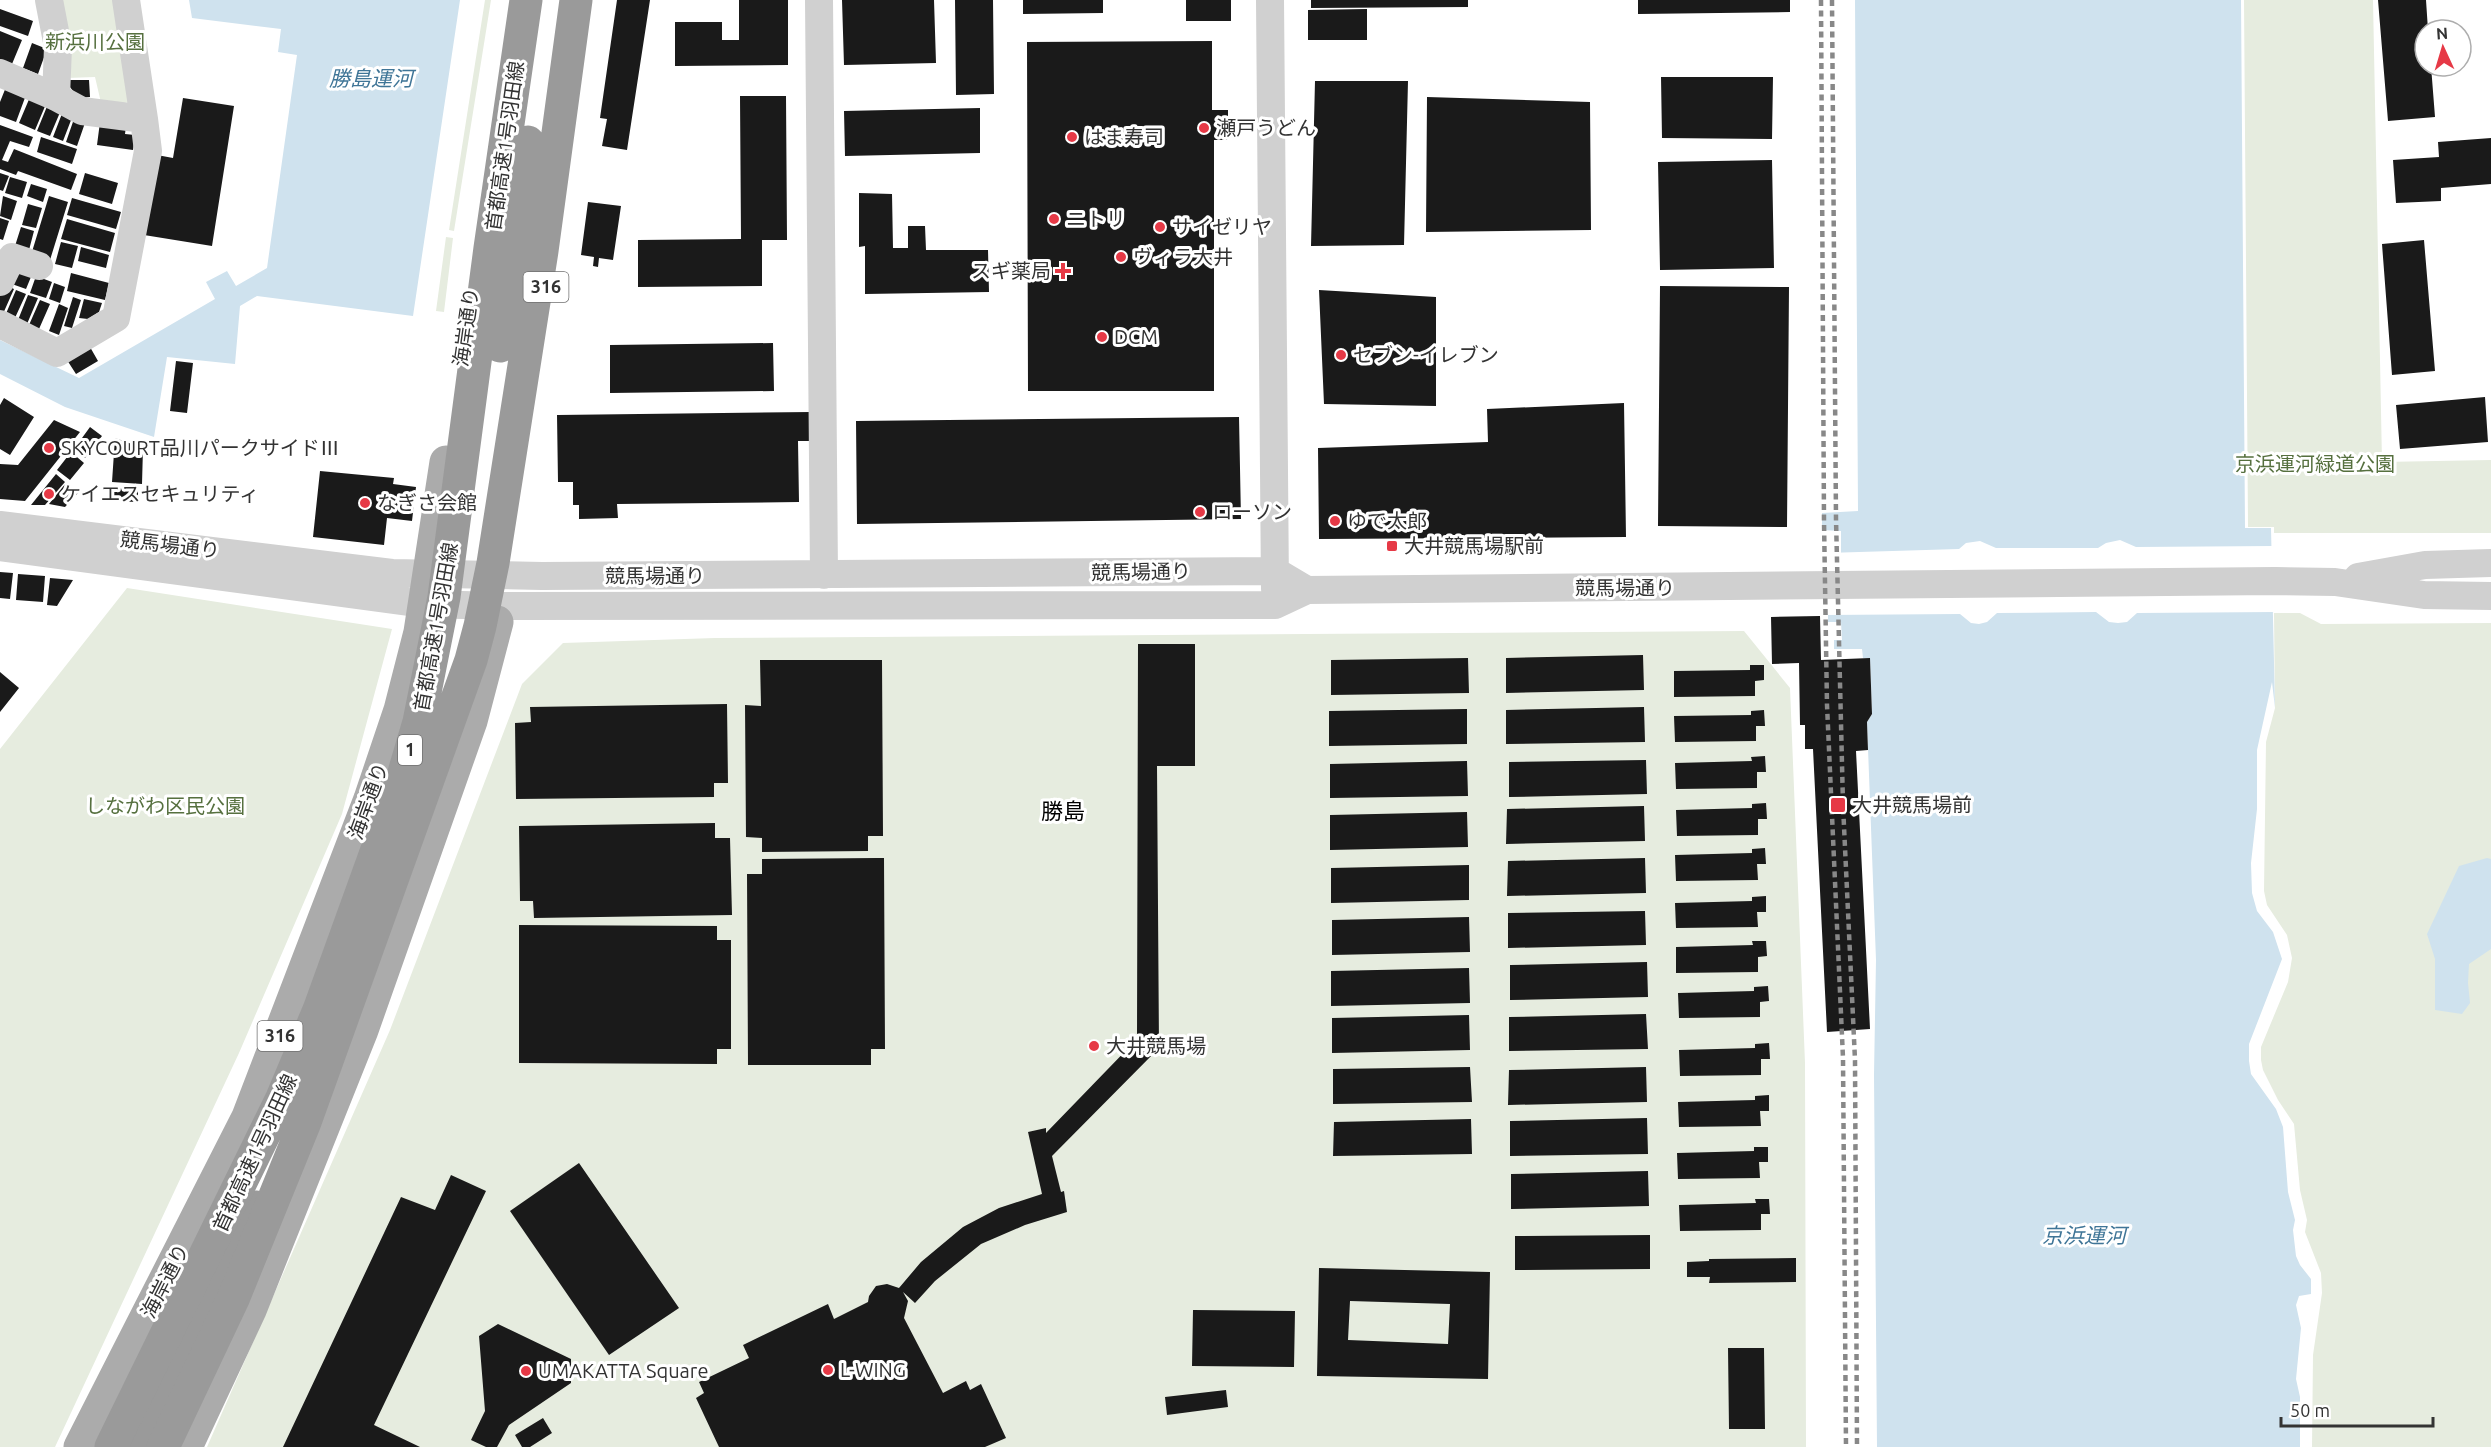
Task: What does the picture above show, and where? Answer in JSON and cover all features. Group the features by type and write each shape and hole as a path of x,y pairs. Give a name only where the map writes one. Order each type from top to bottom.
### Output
{"highway":[{"name":"首都高速1号羽田線","path":"111,1447 272,1118 315,1021 401,783 419,722 446,587 489,248 526,0"},
{"path":"419,722 448,646 468,562 548,0"},
{"name":"首都高速1号羽田線","path":"164,1447 242,1277 306,1122 459,697 480,626 542,251 577,7"},
{"path":"139,1447 261,1196 342,1017"}],"main road":[{"name":"海岸通り","path":"80,1447 248,1117 370,799 411,671 428,589 513,0"},
{"name":"316","path":"186,1447 250,1310 362,1030 471,721 483,680 503,591 577,7"}],"street":[{"path":"49,0 58,47 56,97"},
{"path":"0,324 57,353 116,318 148,151 126,0"},
{"path":"819,0 824,575"},
{"path":"1270,0 1275,605"},
{"path":"0,74 56,97 82,111 144,119"},
{"path":"0,282 12,257 39,266"},
{"name":"競馬場通り","path":"0,525 392,573 428,589"},
{"name":"競馬場通り","path":"0,547 428,589 1275,605 1307,590 2335,582"},
{"path":"2335,582 2424,565 2491,563"},
{"path":"1275,571 1307,590"},
{"name":"競馬場通り","path":"503,591 824,575 1275,571"},
{"path":"2335,582 2424,595 2491,596"}],"green space":[{"name":"新浜川公園","path":"59,0 117,0 136,101 102,107 95,77 67,78"},
{"path":"485,0 491,0 454,231 449,230"},
{"name":"京浜運河緑道公園","path":"2244,0 2373,0 2382,462 2491,460 2491,533 2274,533 2274,527 2248,527"},
{"path":"446,237 453,238 444,312 436,311"},
{"name":"しながわ区民公園","path":"127,588 392,629 342,814 239,1053 55,1447 0,1447 0,749"},
{"path":"2274,613 2300,613 2321,624 2491,623 2491,1447 2312,1447 2313,1355 2322,1293 2321,1273 2305,1232 2307,1220 2300,1190 2294,1124 2278,1100 2263,1070 2261,1060 2261,1047 2288,982 2292,958 2287,935 2267,905 2264,891 2266,742 2275,708"},
{"name":"大井競馬場","path":"1744,631 1790,688 1805,1063 1806,1447 207,1447 390,1030 522,684 563,643 715,638"}],"water":[{"name":"勝島運河","path":"189,0 460,0 413,316 257,296 240,306 235,364 167,357 154,437 65,407 0,374 0,340 79,378 215,299 206,282 227,271 236,286 267,268 297,55 278,52 281,29 192,18"},
{"name":"京浜運河","path":"1855,0 2241,0 2245,528 2271,528 2275,708 2272,682 2257,750 2257,809 2251,863 2252,893 2257,911 2273,932 2282,959 2249,1044 2249,1061 2251,1074 2276,1109 2283,1127 2288,1192 2295,1220 2293,1230 2296,1256 2311,1279 2311,1294 2299,1296 2296,1305 2301,1328 2296,1379 2300,1397 2300,1447 1877,1447 1874,1075 1876,960 1867,722 1872,714 1870,659 1863,658 1862,649 1834,649 1834,640 1842,640 1841,622 1828,622 1828,556 1841,556 1841,531 1822,530 1822,513 1858,511"},
{"path":"2487,858 2491,859 2491,949 2469,964 2470,1003 2462,1014 2435,1010 2435,959 2427,934 2459,866"}],"pier":[{"path":"2120,540 2136,547 2274,546 2275,612 2137,613 2127,622 2118,623 2109,622 2096,612 1997,613 1987,622 1979,624 1971,623 1960,614 1825,615 1826,553 1959,549 1966,543 1980,541 1996,548 2098,548 2106,543"}],"building":[{"path":"617,0 650,0 627,150 602,146 607,119 600,118"},
{"path":"739,0 788,0 788,65 675,66 675,22 722,22 722,40 739,40"},
{"path":"842,0 934,0 936,63 844,65"},
{"path":"955,0 993,0 994,94 956,95"},
{"path":"1023,0 1103,0 1103,13 1023,14"},
{"path":"1186,0 1231,0 1231,21 1186,21"},
{"path":"1311,0 1468,0 1468,7 1311,8"},
{"path":"1638,0 1790,0 1790,12 1638,14"},
{"path":"2378,0 2426,0 2427,18 2413,18 2413,78 2432,78 2435,117 2388,121"},
{"path":"0,9 33,21 28,36 0,26"},
{"path":"1367,9 1367,40 1308,40 1308,10"},
{"path":"0,31 22,40 12,64 0,59"},
{"name":"ヴィラ大井","path":"1212,41 1212,110 1228,110 1228,140 1214,140 1214,391 1028,391 1027,42"},
{"path":"32,43 47,49 38,74 23,68"},
{"path":"1661,77 1773,77 1772,139 1662,138"},
{"path":"64,80 89,80 90,97 79,98"},
{"path":"1315,81 1408,81 1404,245 1311,246"},
{"path":"6,87 26,95 16,122 0,116 0,102"},
{"path":"740,96 786,96 787,240 762,240 762,286 638,287 638,240 741,239"},
{"path":"30,97 46,104 35,130 19,123"},
{"path":"1427,97 1590,102 1591,230 1426,232"},
{"path":"183,98 234,106 212,246 144,235 157,155 173,158"},
{"path":"48,104 61,110 50,136 37,131"},
{"path":"980,108 980,153 845,156 844,111"},
{"path":"63,111 73,115 63,141 53,137"},
{"path":"75,116 86,120 77,146 66,142"},
{"path":"100,122 126,126 125,134 135,135 133,150 97,145"},
{"path":"0,125 33,137 29,147 10,141 2,160 8,162 14,149 77,174 71,190 18,171 16,175 0,169"},
{"path":"41,137 77,149 72,164 37,152"},
{"path":"2491,138 2491,184 2441,188 2441,201 2396,203 2393,160 2439,157 2438,142"},
{"path":"1772,160 1774,268 1660,270 1658,162"},
{"path":"0,173 9,176 3,191 0,190"},
{"path":"85,173 118,183 112,204 79,194"},
{"path":"10,177 27,182 22,198 5,193"},
{"path":"31,184 47,189 43,202 27,196"},
{"path":"859,193 892,194 893,248 908,248 908,226 925,226 926,250 988,250 989,292 865,294 865,246 859,247"},
{"path":"3,196 17,201 11,220 0,216"},
{"path":"49,196 68,202 50,260 31,255"},
{"path":"72,198 121,212 116,229 67,215"},
{"path":"588,202 621,206 613,260 599,258 598,267 593,266 594,257 581,255"},
{"path":"28,204 42,208 36,228 22,225"},
{"path":"0,218 9,221 3,240 0,239"},
{"path":"67,219 115,233 110,252 61,239"},
{"path":"21,227 34,231 29,250 15,246"},
{"path":"2424,240 2435,371 2392,375 2382,244"},
{"path":"61,242 78,246 72,268 55,264"},
{"path":"81,247 109,255 106,268 78,261"},
{"path":"15,266 33,272 26,289 9,283"},
{"path":"71,273 109,283 105,300 67,291"},
{"path":"36,276 52,282 46,298 30,293"},
{"path":"54,283 65,287 60,303 49,299"},
{"path":"4,284 14,289 2,316 0,315 0,293"},
{"path":"1660,286 1789,287 1787,527 1658,526"},
{"path":"16,290 26,294 14,320 5,316"},
{"path":"1319,290 1436,297 1436,406 1324,404"},
{"path":"28,295 38,298 27,324 18,320"},
{"path":"73,297 81,300 72,328 64,326"},
{"path":"84,299 102,303 99,312 88,319 79,318"},
{"path":"40,300 50,304 39,329 29,325"},
{"path":"59,304 68,308 59,335 49,331"},
{"path":"773,343 774,391 610,393 610,345"},
{"path":"90,347 98,361 76,374 67,360"},
{"path":"176,361 193,363 187,413 170,411"},
{"path":"2485,397 2488,442 2400,449 2396,405"},
{"path":"4,398 34,417 10,455 0,449 0,405"},
{"path":"1624,403 1626,537 1319,539 1318,448 1488,442 1487,409"},
{"path":"812,412 812,441 798,441 799,502 617,504 618,518 579,519 579,505 573,505 573,482 558,482 557,415"},
{"path":"1239,417 1241,519 857,524 856,421"},
{"name":"SKYCOURT品川パークサイドⅢ","path":"54,420 80,432 25,501 0,499 0,464 18,465"},
{"path":"90,427 102,436 85,458 74,449"},
{"path":"115,438 143,448 142,484 112,482"},
{"path":"71,452 84,463 70,480 57,470"},
{"name":"なぎさ会館","path":"320,471 394,478 393,484 416,487 412,521 387,518 384,545 313,537"},
{"path":"56,474 65,482 45,505 31,505"},
{"path":"66,483 78,493 65,507 49,504"},
{"path":"110,488 138,489 138,502 110,501"},
{"path":"0,572 13,573 10,599 0,598"},
{"path":"18,574 45,576 43,602 16,600"},
{"path":"50,578 73,580 57,606 47,605"},
{"name":"大井競馬場前","path":"1820,616 1821,660 1870,658 1872,714 1867,722 1868,750 1856,751 1870,1029 1827,1032 1813,749 1805,749 1805,725 1800,725 1799,663 1772,664 1771,617"},
{"path":"1138,644 1195,644 1195,766 1157,766 1159,1048 1052,1156 1061,1192 1064,1191 1067,1212 1025,1225 981,1244 935,1281 915,1303 903,1292 908,1301 904,1318 943,1393 966,1381 970,1390 981,1384 1006,1438 985,1447 719,1447 696,1398 704,1393 699,1382 749,1358 743,1345 828,1304 834,1319 868,1302 876,1286 887,1284 899,1288 921,1262 963,1227 999,1208 1042,1194 1028,1132 1046,1128 1046,1133 1137,1039"},
{"path":"1643,655 1644,690 1506,693 1506,658"},
{"path":"1468,658 1469,693 1331,695 1331,660"},
{"path":"760,660 882,660 883,836 868,836 868,851 762,852 762,838 746,837 745,705 761,706"},
{"path":"1750,665 1764,665 1764,680 1755,681 1755,696 1674,697 1674,671 1750,670"},
{"path":"0,672 19,688 0,712"},
{"path":"727,704 728,783 714,783 714,797 516,799 515,723 531,722 530,707"},
{"path":"1644,707 1645,742 1506,744 1506,710"},
{"path":"1467,709 1467,744 1329,746 1329,711"},
{"path":"1764,710 1765,726 1756,726 1756,741 1675,742 1674,716 1751,715 1751,711"},
{"path":"1765,756 1766,772 1757,772 1757,788 1676,789 1675,763 1752,761 1751,757"},
{"path":"1646,760 1647,794 1509,797 1509,762"},
{"path":"1467,761 1468,796 1330,798 1330,764"},
{"path":"1766,803 1767,819 1758,819 1758,835 1677,836 1676,810 1752,808 1752,804"},
{"path":"1644,806 1645,841 1506,844 1507,809"},
{"path":"1467,812 1468,847 1330,850 1330,815"},
{"path":"715,823 715,838 730,838 732,915 534,918 533,901 520,901 519,826"},
{"path":"1765,848 1766,864 1757,864 1758,880 1676,881 1675,855 1752,853 1752,849"},
{"path":"884,858 885,1049 871,1049 871,1065 748,1065 747,874 762,874 762,859"},
{"path":"1645,858 1646,893 1507,896 1508,861"},
{"path":"1469,865 1469,900 1331,903 1331,868"},
{"path":"1766,896 1766,912 1757,912 1758,927 1676,928 1675,903 1752,901 1752,897"},
{"path":"1645,911 1646,945 1508,948 1508,913"},
{"path":"1469,917 1470,952 1332,955 1332,920"},
{"path":"519,925 717,926 717,940 731,940 731,1049 717,1049 717,1064 519,1063"},
{"path":"1752,941 1766,941 1767,956 1758,957 1758,972 1676,973 1676,947 1753,945"},
{"path":"1647,962 1648,997 1510,1000 1510,965"},
{"path":"1469,968 1470,1003 1331,1006 1331,971"},
{"path":"1768,986 1769,1001 1760,1002 1760,1017 1679,1018 1678,993 1754,991 1754,987"},
{"path":"1646,1014 1648,1049 1509,1051 1509,1017"},
{"path":"1469,1015 1470,1050 1332,1053 1332,1018"},
{"path":"1769,1043 1770,1059 1761,1059 1761,1075 1680,1076 1679,1050 1755,1048 1755,1044"},
{"path":"1470,1067 1472,1102 1333,1104 1333,1069"},
{"path":"1646,1067 1647,1102 1508,1105 1509,1070"},
{"path":"1769,1095 1769,1111 1760,1111 1761,1126 1679,1127 1678,1102 1755,1100 1755,1096"},
{"path":"1647,1118 1648,1154 1510,1156 1510,1121"},
{"path":"1471,1119 1472,1154 1333,1156 1334,1122"},
{"path":"1754,1147 1768,1147 1768,1162 1759,1162 1760,1178 1678,1179 1677,1153 1754,1151"},
{"path":"579,1163 679,1308 609,1355 510,1211"},
{"path":"1648,1171 1649,1206 1511,1209 1511,1174"},
{"path":"451,1175 486,1191 374,1425 420,1447 283,1447 401,1197 435,1210"},
{"path":"1755,1199 1769,1199 1770,1214 1761,1214 1761,1230 1680,1231 1679,1205 1756,1203"},
{"path":"1650,1235 1650,1269 1515,1270 1515,1236"},
{"path":"1796,1258 1796,1282 1709,1283 1710,1277 1687,1277 1687,1262 1709,1261 1709,1259"},
{"path":"1319,1268 1490,1272 1488,1379 1317,1376","holes":["1350,1301 1450,1304 1448,1344 1348,1340"]},
{"path":"1193,1310 1295,1311 1294,1367 1192,1366"},
{"name":"UMAKATTA Square","path":"498,1324 571,1359 571,1383 509,1425 497,1447 486,1447 471,1440 485,1411 479,1336"},
{"path":"1728,1348 1764,1348 1765,1429 1729,1429"},
{"path":"1226,1390 1228,1407 1167,1415 1165,1397"},
{"path":"543,1418 552,1433 530,1447 522,1447 515,1435"}],"railway":[{"path":"1821,0 1827,705 1843,1058 1846,1447"},
{"path":"1832,0 1836,519 1843,805 1855,1060 1857,1447"}],"place":[{"name":"瀬戸うどん","path":"1204,128"},
{"name":"はま寿司","path":"1072,137"},
{"name":"ニトリ","path":"1054,219"},
{"name":"サイゼリヤ","path":"1160,227"},
{"name":"ヴィラ大井","path":"1121,257"},
{"name":"スギ薬局","path":"1063,271"},
{"name":"DCM","path":"1102,337"},
{"name":"セブン-イレブン","path":"1341,355"},
{"name":"SKYCOURT品川パークサイドⅢ","path":"49,448"},
{"name":"ケイエスセキュリティ","path":"49,494"},
{"name":"なぎさ会館","path":"365,503"},
{"name":"ローソン","path":"1200,512"},
{"name":"ゆで太郎","path":"1335,521"},
{"name":"大井競馬場駅前","path":"1392,546"},
{"name":"大井競馬場前","path":"1838,805"},
{"name":"大井競馬場","path":"1094,1046"},
{"name":"L-WING","path":"828,1370"},
{"name":"UMAKATTA Square","path":"526,1371"}],"district":[{"name":"勝島","path":"1063,811"}]}
